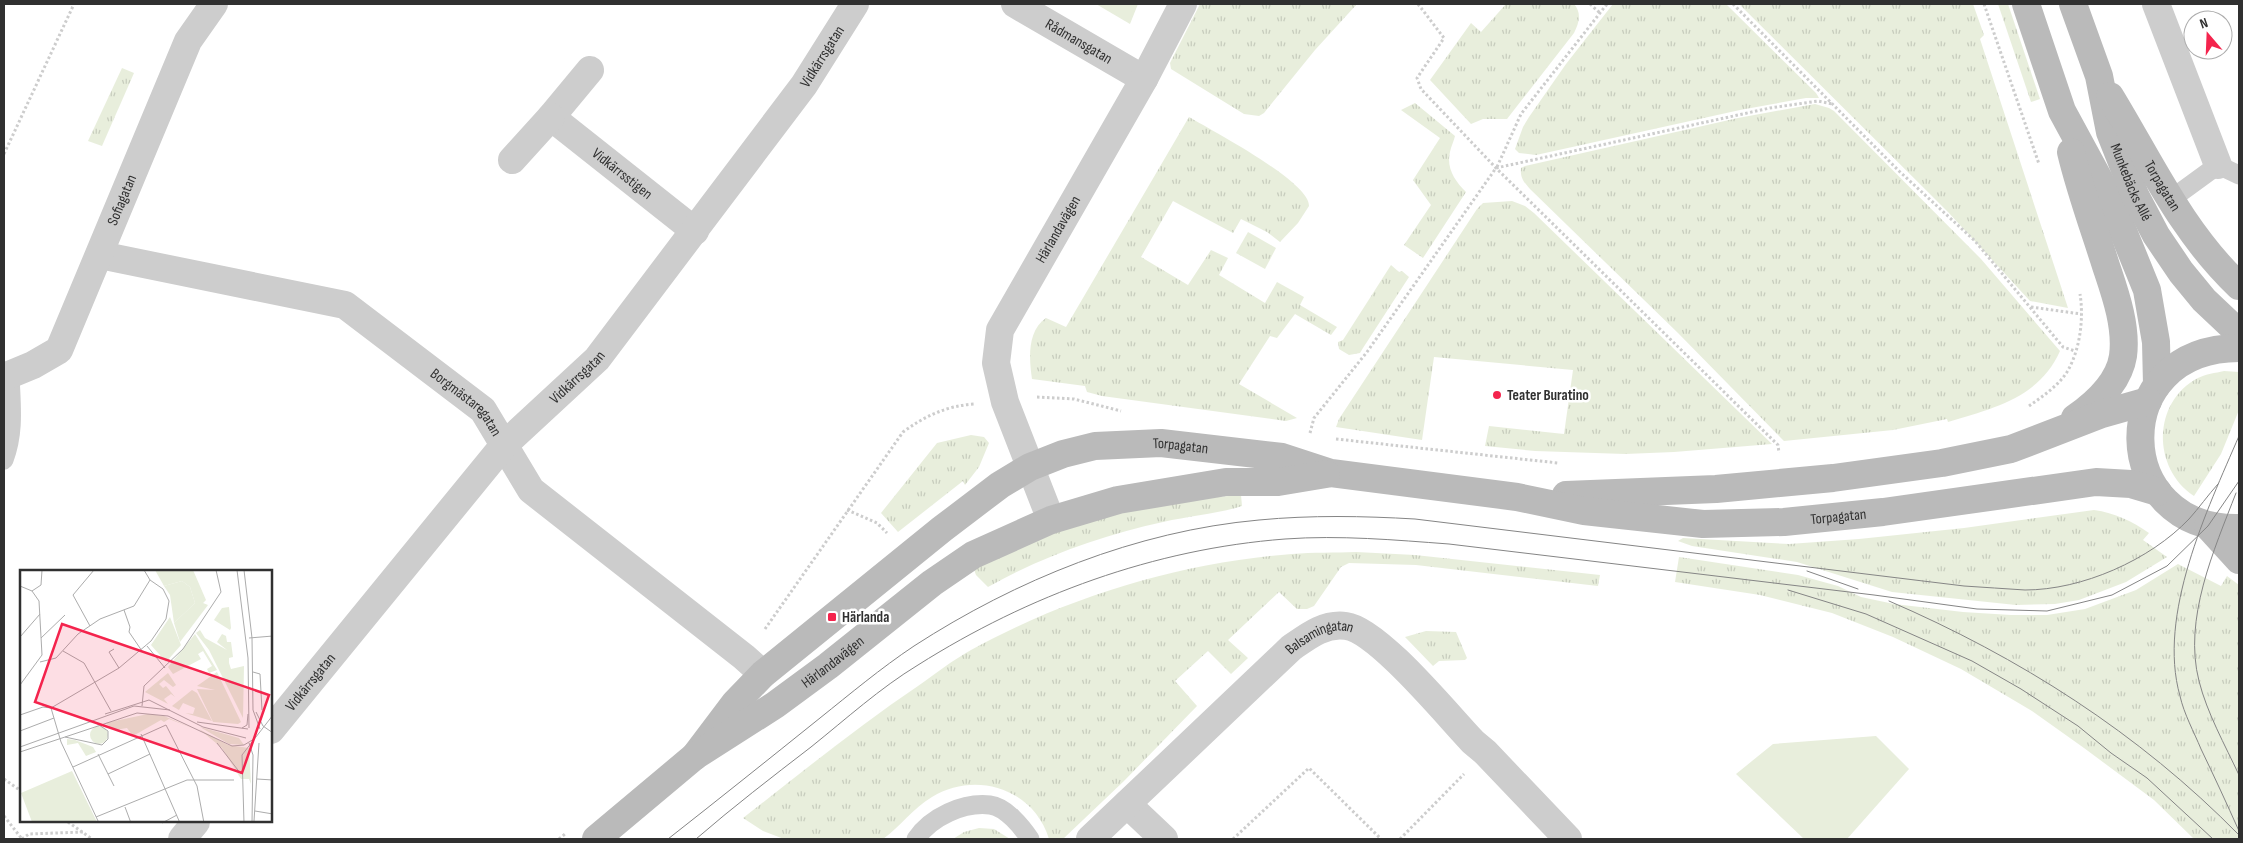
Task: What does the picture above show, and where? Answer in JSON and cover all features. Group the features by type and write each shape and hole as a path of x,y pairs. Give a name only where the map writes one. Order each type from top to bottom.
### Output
{"street":[{"name":"Sofiagatan","path":"6,375 33,365 59,350 188,41 214,4"},
{"name":"Vidkärrsgatan","path":"272,729 503,446 597,359 804,85 854,4"},
{"name":"Rådmansgatan","path":"1015,4 1144,79"},
{"name":"Härlandavägen","path":"596,839 695,756 775,706 926,588 973,555 1050,520 1011,419 1000,382 996,363 1000,330 1144,79 1183,4"},
{"name":"Munkebäcks Allé","path":"2026,4 2062,111 2071,154 2117,300 2123,335 2123,356 2112,382 2085,411 2056,431"},
{"name":"Munkebäcks Allé","path":"2073,4 2098,76 2110,132 2119,159 2156,236 2193,287 2239,332"},
{"path":"2156,4 2229,170"},
{"path":"512,160 590,70"},
{"name":"Torpagatan","path":"2098,76 2170,200 2205,251 2239,286"},
{"name":"Munkebäcks Allé","path":"2062,111 2081,143 2124,231 2147,290 2156,342 2152,393"},
{"name":"Vidkärrsstigen","path":"551,117 694,231"},
{"name":"Borgmästaregatan","path":"100,255 346,305 483,410 531,490 744,657 763,674"},
{"name":"Torpagatan","path":"2239,348 2203,351 2178,365 2152,393 2142,419 2140,438 2142,457 2148,475 2158,492 2178,511 2190,519 2208,526 2239,528"},
{"name":"Torpagatan","path":"1517,497 1716,489 1889,471 1942,463 2011,449 2152,393"},
{"name":"Torpagatan","path":"1030,467 1063,454 1095,446 1161,444 1282,457 1330,473 1517,497 1584,511 1651,520 1703,524 1784,522 1883,512 2096,482 2131,484 2158,492"},
{"name":"Härlandavägen","path":"695,756 735,703 763,674 942,529 1000,485 1030,467"},
{"name":"Torpagatan","path":"1050,520 1118,500 1163,491 1226,482 1278,482 1330,473"},
{"path":"2208,526 2239,560"},
{"name":"Balsamingatan","path":"1090,839 1291,648 1311,633 1326,627 1346,626 1363,631 1382,645 1472,742 1485,752 1568,839"},
{"path":"1127,804 1164,839"},
{"path":"182,839 195,823"}],"lane":[{"path":"2170,200 2229,170"},
{"name":"Sofiagatan","path":"4,460 13,427 6,375"},
{"path":"917,838 933,822 948,813 965,807 991,805 1018,820 1030,839"}],"path":[{"path":"4,154 74,4"},
{"path":"1418,4 1444,38 1417,78 1421,89 1496,168 1778,445"},
{"path":"1590,4 1600,13"},
{"path":"1319,437 1309,436 1314,418 1367,352 1496,168 1521,114 1607,4"},
{"path":"1733,4 1900,171 1975,241 2063,347 2075,351"},
{"path":"1984,4 2042,173"},
{"path":"1496,168 1770,108 1818,101 1833,104"},
{"path":"2022,411 2048,392 2066,372 2079,340 2081,314 2079,292"},
{"path":"2030,307 2081,314"},
{"path":"1029,398 1046,396 1074,399 1109,410 1129,412"},
{"path":"762,633 903,432 924,417 940,411 962,405 982,403"},
{"path":"1329,438 1564,464"},
{"path":"847,510 877,524 890,536"},
{"path":"1400,839 1485,752"},
{"path":"1233,839 1309,768 1381,839"},
{"path":"4,779 20,790"},
{"path":"4,816 22,839 29,834 83,832"},
{"path":"70,823 92,839"}],"green space":[{"path":"1096,4 1138,4 1130,24"},
{"path":"1200,4 1357,4 1315,50 1264,113 1259,116 1244,114 1171,69 1170,63"},
{"path":"1506,4 1574,4 1579,14 1578,22 1574,33 1507,119 1483,119 1471,124 1430,80 1471,23 1481,32"},
{"path":"1613,4 1726,4 1819,98 1806,98 1740,110 1536,155 1519,153 1515,149 1529,117 1566,64"},
{"path":"1739,4 1973,4 1984,35 1980,39 2068,308 2030,301 1948,212"},
{"path":"1998,4 2008,4 2040,99 2031,102"},
{"path":"122,68 134,73 102,146 88,141"},
{"path":"1415,103 1455,136 1449,158 1450,169 1455,179 1466,192 1423,258 1404,245 1431,205 1413,180 1440,138 1401,110"},
{"path":"1815,104 1834,111 1981,259 2060,351 2051,367 2040,380 2013,399 1998,406 1948,422 1947,419 1893,430 1784,441 1678,333 1530,189 1521,175 1521,168 1525,166 1738,118"},
{"path":"1189,117 1258,157 1277,171 1294,184 1305,196 1309,206 1298,223 1280,242 1267,232 1241,219 1233,233 1173,201 1141,257 1188,285 1211,250 1228,258 1219,275 1265,303 1277,282 1304,297 1300,305 1337,327 1331,335 1295,314 1277,338 1270,336 1239,384 1297,418 1286,421 1102,396 1087,392 1085,386 1032,379 1030,354 1035,330 1046,318 1066,327"},
{"path":"1512,201 1525,206 1534,213 1772,444 1625,454 1535,451 1485,446 1489,426 1564,434 1573,370 1434,357 1422,440 1336,427 1339,419 1477,209 1483,203"},
{"path":"1248,232 1276,248 1265,269 1236,253"},
{"path":"1391,265 1409,277 1360,353 1349,355 1339,349 1338,342 1343,340"},
{"path":"2224,371 2239,372 2239,410 2221,454 2194,496 2180,484 2170,469 2165,453 2163,436 2165,418 2172,403 2183,389 2198,378"},
{"path":"971,435 984,437 989,443 979,467 965,485 963,481 898,532 881,513 937,443"},
{"path":"1241,495 1242,506 1140,527 1095,540 1029,566 988,587 976,575 973,567 1028,540 1112,514 1203,498"},
{"path":"2094,510 2116,515 2143,529 2149,533 2143,540 2167,557 2126,582 2079,600 2055,604 2016,605 1892,592 1797,562 1692,546 1678,541 1683,538 1789,544 1859,539 1964,528"},
{"path":"1356,552 1415,555 1600,575 1598,586 1416,565 1349,563 1341,567 1314,606 1307,609 1297,609 1279,592 1228,640 1248,658 1231,674 1208,651 1175,681 1197,706 1124,781 1063,839 1049,839 1041,822 1031,808 1017,797 1001,789 984,785 967,785 949,789 932,797 919,806 883,839 784,839 763,831 743,818 851,734 951,663 971,650 1047,613 1127,585 1209,565 1250,558 1292,554"},
{"path":"1679,557 1798,575 1838,586 1861,597 1894,604 1963,612 2011,615 2047,615 2085,609 2136,590 2178,564 2221,586 2227,576 2239,585 2239,839 2194,839 2154,800 2084,748 2032,711 1961,669 1893,637 1832,613 1760,595 1675,582"},
{"path":"1426,631 1456,632 1467,658 1465,660 1439,661 1433,666 1405,637"},
{"path":"1876,736 1909,769 1847,839 1804,839 1736,774 1773,744"},
{"path":"979,828 994,829 1010,839 953,839 964,832"}],"tram line":[{"path":"2239,436 2200,529 2189,563 2180,598 2175,632 2175,665 2180,696 2187,716 2239,831"},
{"path":"696,839 877,694 904,674 960,640 1048,597 1141,565 1188,553 1236,544 1285,539 1347,538 1408,541 1449,544 1977,609 2047,611 2112,595 2167,566 2208,526 2239,481"},
{"path":"668,839 878,672 914,646 953,622 994,600 1079,562 1123,547 1168,535 1213,526 1279,518 1337,516 1415,519 1964,586 2025,590 2047,589 2069,585 2114,570 2155,547 2189,519 2218,484"},
{"path":"2236,493 2210,561 2203,585 2195,633 2195,657 2199,681 2207,705 2239,775"},
{"path":"1807,571 1858,589"},
{"path":"1788,590 1866,614 1972,661 2021,689 2078,726 2111,753 2147,778 2213,839"},
{"path":"1889,601 1984,647 2031,673 2075,701 2119,731 2160,763 2201,798 2239,835"},
{"path":"696,839 731,839"}],"place":[{"name":"Teater Buratino","path":"1497,395"},
{"name":"Härlanda","path":"832,617"}]}
